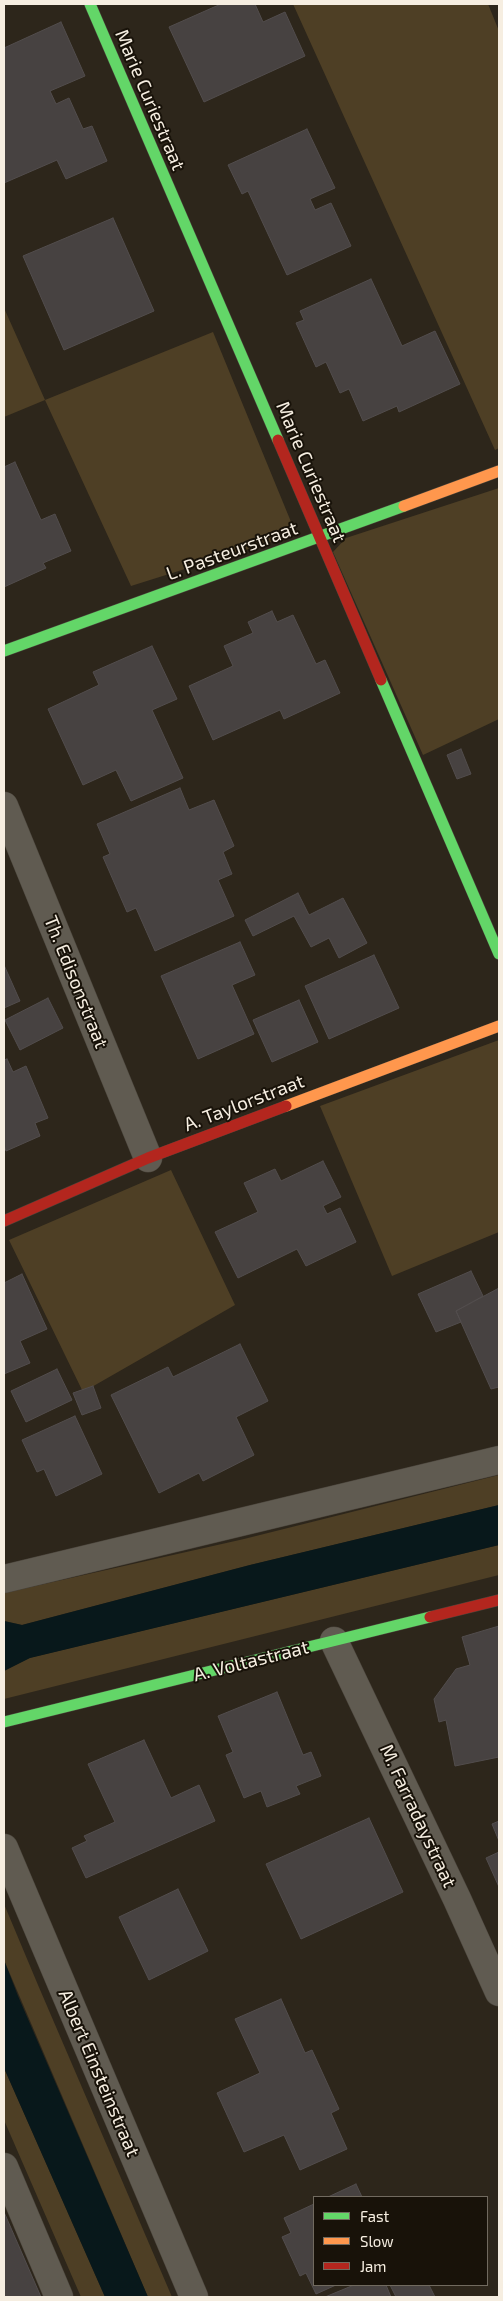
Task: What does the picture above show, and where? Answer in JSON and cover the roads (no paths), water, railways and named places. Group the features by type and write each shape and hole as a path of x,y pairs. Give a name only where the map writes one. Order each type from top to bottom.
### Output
{"street":[{"name":"Marie Curiestraat","path":"90,4 499,954"},
{"name":"L. Pasteurstraat","path":"4,651 320,538 499,471"},
{"name":"Th. Edisonstraat","path":"4,806 148,1158"},
{"name":"A. Taylorstraat","path":"4,1221 148,1158 499,1026"},
{"path":"4,1579 499,1460"},
{"name":"A. Voltastraat","path":"4,1722 499,1600"},
{"name":"M. Farradaystraat","path":"334,1641 453,1890 499,1992"},
{"name":"Albert Einsteinstraat","path":"4,1848 194,2297"},
{"path":"4,2167 59,2297"}]}
